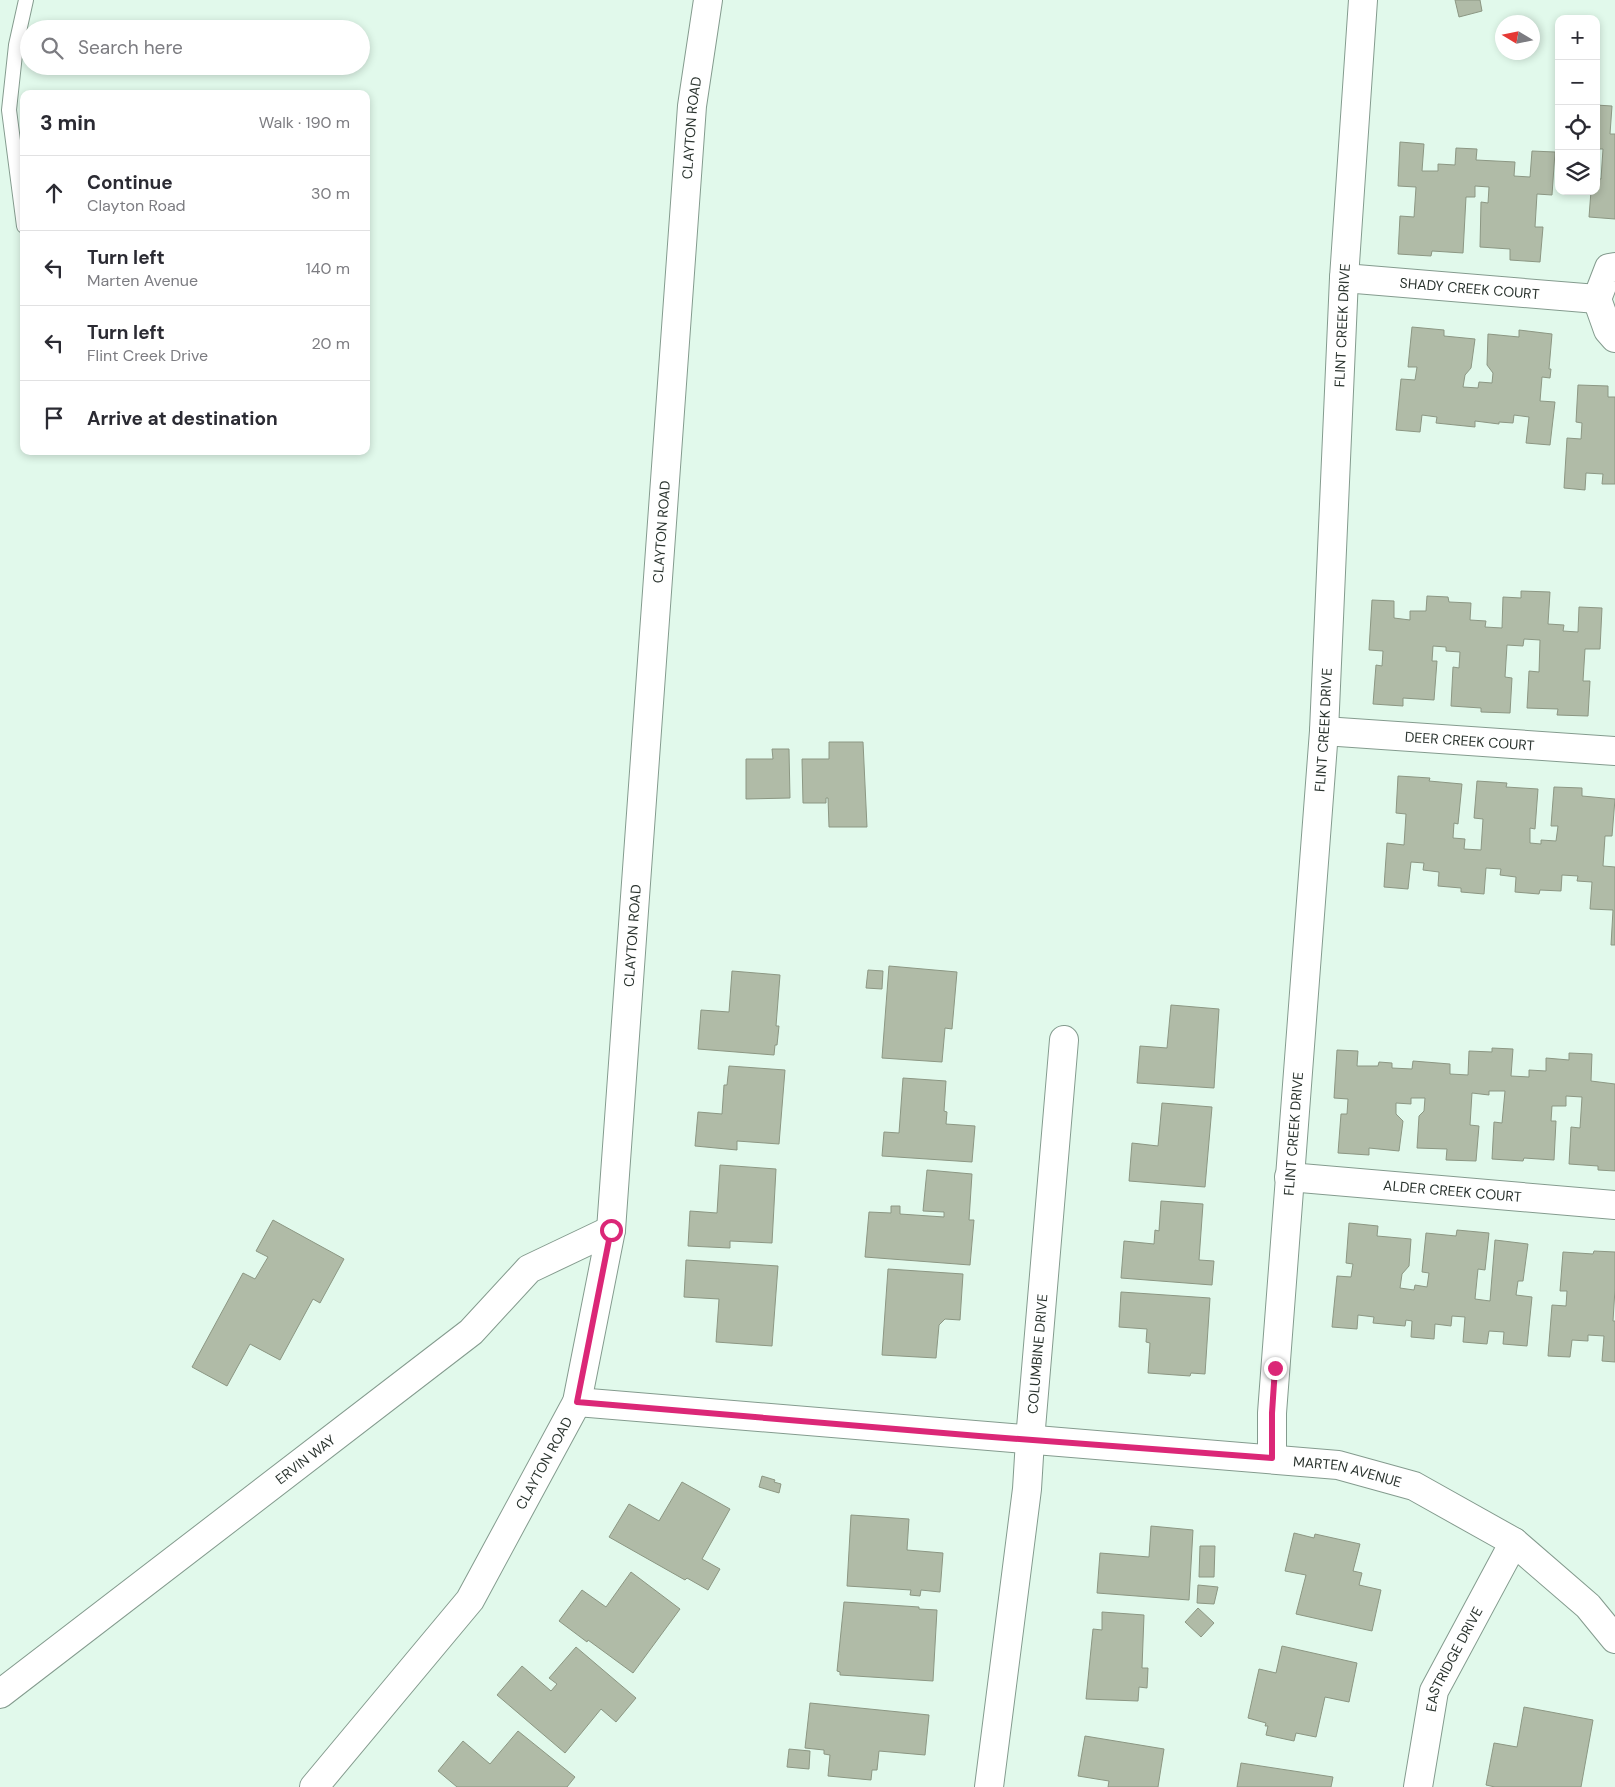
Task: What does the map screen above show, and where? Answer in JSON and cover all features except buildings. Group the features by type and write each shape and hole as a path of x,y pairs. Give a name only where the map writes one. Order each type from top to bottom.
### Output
{"street":[{"name":"CLAYTON ROAD","path":"314,1787 470,1600 577,1402 611,1230 692,106 708,0"},
{"name":"FLINT CREEK DRIVE","path":"1272,1458 1272,1413 1324,731 1344,278 1362,0"},
{"path":"1615,267 1609,268 1596,299 1608,330 1615,338"},
{"name":"SHADY CREEK COURT","path":"1344,278 1596,299"},
{"name":"DEER CREEK COURT","path":"1324,731 1615,751"},
{"name":"COLUMBINE DRIVE","path":"990,1787 1027,1489 1064,1040"},
{"name":"ALDER CREEK COURT","path":"1289,1177 1615,1205"},
{"name":"ERVIN WAY","path":"0,1694 470,1332 529,1270 611,1230"},
{"name":"MARTEN AVENUE","path":"577,1402 1272,1458 1338,1465 1414,1486 1514,1542 1588,1606 1615,1639"},
{"name":"EASTRIDGE DRIVE","path":"1418,1787 1434,1691 1514,1542"}],"lane":[{"path":"22,20 26,0"},
{"path":"20,27 16,45 9,110 20,195"}],"route":[{"path":"611,1230 577,1402 979,1436 1272,1458 1275,1368"}]}
